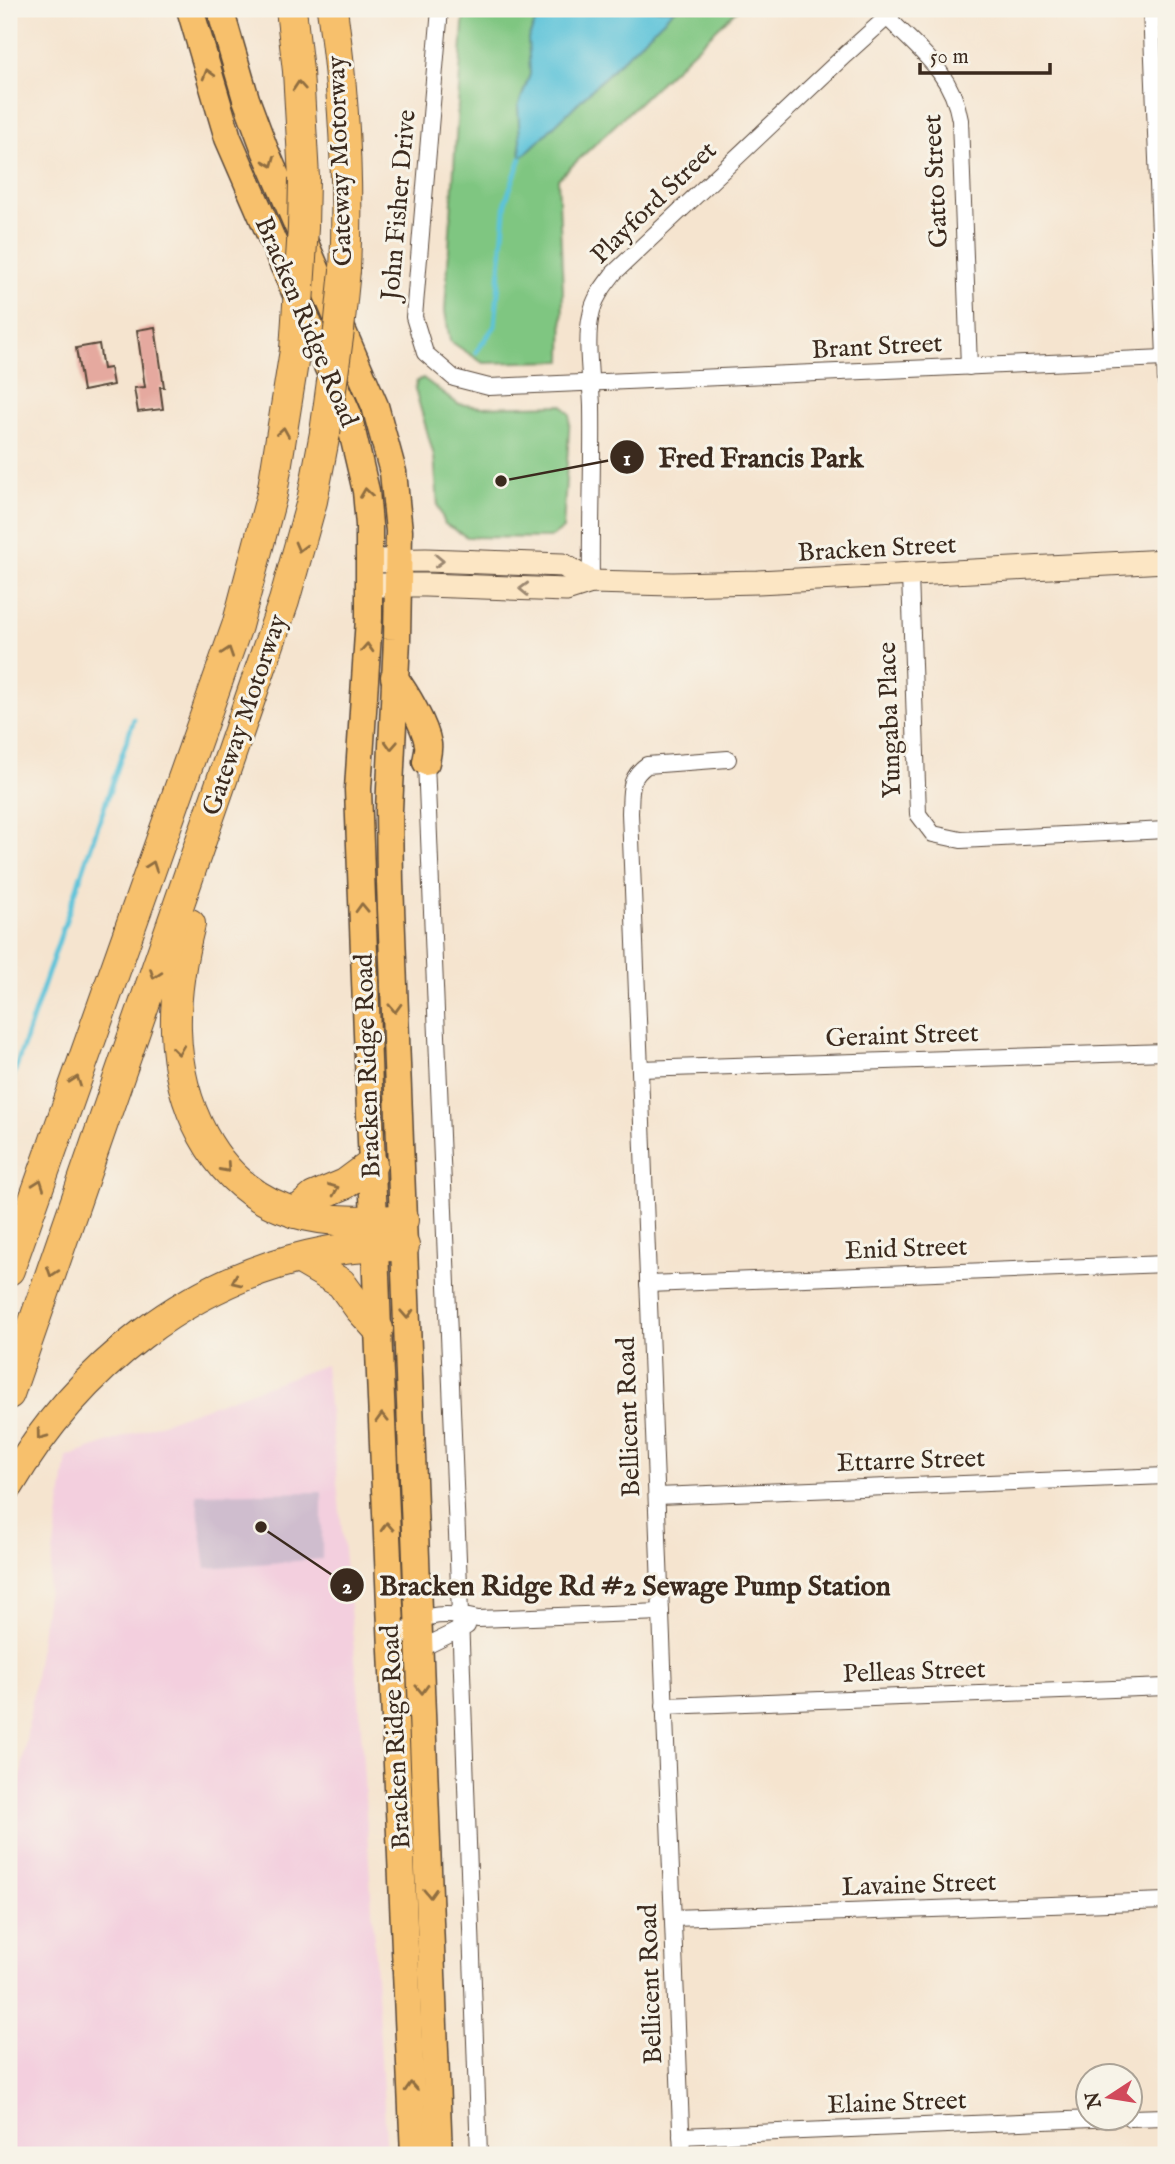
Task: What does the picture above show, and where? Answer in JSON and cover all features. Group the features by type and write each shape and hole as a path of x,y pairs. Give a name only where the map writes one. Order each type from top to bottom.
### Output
{"highway":[{"name":"Gateway Motorway","path":"9,1270 237,626 272,494 295,350 302,253 304,178 298,71 291,9"},
{"name":"Gateway Motorway","path":"9,1394 284,601 312,501 340,330 345,270 345,155 342,97 332,9"},
{"path":"185,886 191,916 181,962 176,1031 190,1111 208,1145 224,1167 245,1188 264,1200 295,1213 346,1221 389,1233"},
{"path":"295,1213 314,1197 345,1184 372,1164"},
{"path":"9,1485 29,1451 59,1411 92,1376 127,1345 165,1318 204,1295 253,1273 389,1233"},
{"path":"300,1258 341,1283 378,1329"}],"main road":[{"name":"Bracken Ridge Road","path":"190,9 228,138 348,414 366,491 369,525 369,618 358,789 372,1164 389,1233 378,1329 414,2155"},
{"name":"Bracken Ridge Road","path":"220,9 246,99 265,150 379,416 393,472 397,511 398,573 389,822 389,1233 419,1620 439,2155"},
{"path":"394,677 409,697 426,737 429,749 426,762"}],"street":[{"name":"John Fisher Drive","path":"440,9 414,317 425,353 454,378 489,387 592,383"},
{"path":"1151,9 1166,382"},
{"name":"Playford Street","path":"591,582 590,317 594,303 608,281 891,13"},
{"name":"Gatto Street","path":"891,13 943,74 957,103 960,120 970,367"},
{"name":"Brant Street","path":"592,383 1165,358"},
{"name":"Bracken Street","path":"369,573 563,565 591,582 673,584 1166,561"},
{"name":"Yungaba Place","path":"910,575 918,814 933,834 961,840 1166,830"},
{"name":"Bellicent Road","path":"682,2155 630,813 631,785 637,772 647,765 728,759"},
{"path":"426,762 479,2155"},
{"name":"Geraint Street","path":"640,1069 1166,1052"},
{"name":"Enid Street","path":"648,1283 1166,1264"},
{"name":"Ettarre Street","path":"657,1496 1166,1476"},
{"path":"392,1644 419,1620 435,1616 460,1622 478,1619 661,1612"},
{"path":"420,1649 460,1622"},
{"name":"Pelleas Street","path":"664,1706 1166,1687"},
{"name":"Lavaine Street","path":"673,1918 1166,1901"},
{"path":"1144,2117 1166,2116"},
{"name":"Elaine Street","path":"681,2136 1074,2121"}],"shaded area":[{"path":"325,1365 359,1697 387,2155 9,2155 9,1835 16,1810 67,1457"},
{"path":"322,1492 322,1559 206,1568 196,1494"}],"green space":[{"path":"464,9 738,9 558,179 563,290 562,361 483,363 450,341 445,311"},
{"path":"423,378 458,404 481,407 562,405 570,414 563,529 550,538 467,537 445,524 438,506 434,456 415,389 417,381"}],"water":[{"path":"541,9 675,9 521,158 518,107 530,74 528,39"}],"building":[{"path":"155,327 164,387 160,387 163,409 138,412 134,388 145,387 137,330"},
{"path":"99,344 103,369 110,368 113,385 83,391 76,348"}],"waterway":[{"path":"476,352 495,326 506,200 521,158"},
{"path":"9,1088 134,719"}],"place":[{"name":"Fred Francis Park","path":"501,481"},
{"name":"Bracken Ridge Rd #2 Sewage Pump Station","path":"261,1527"}]}
